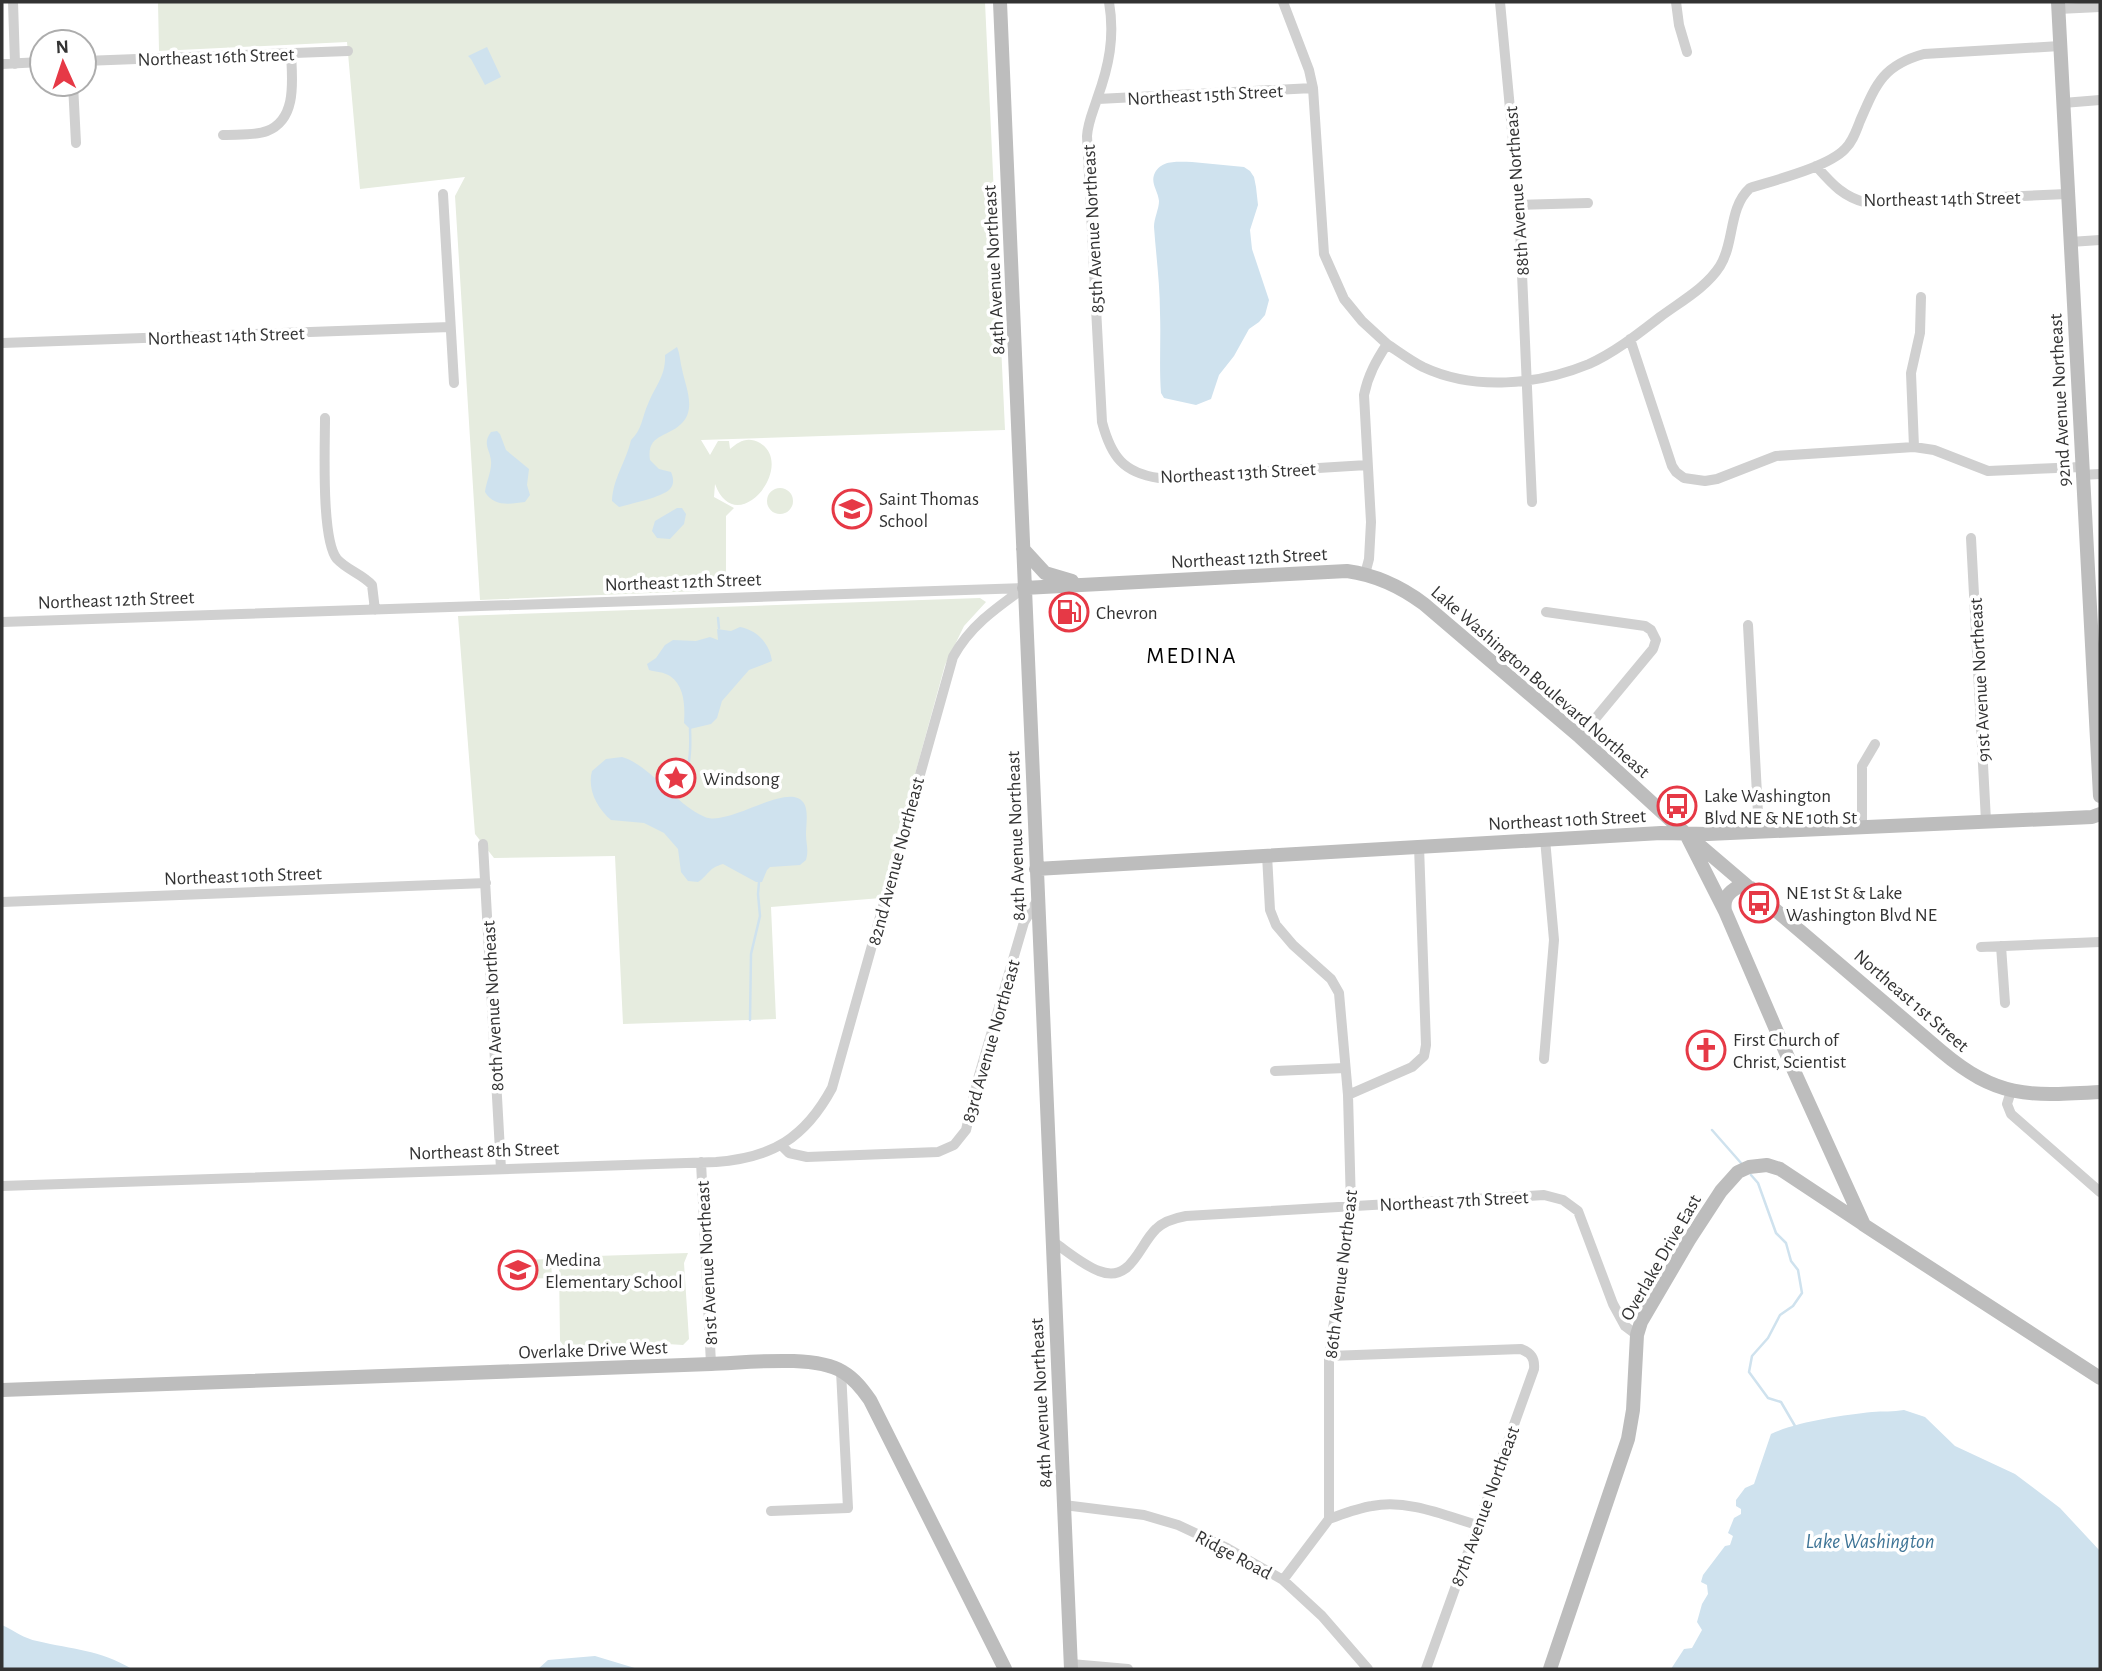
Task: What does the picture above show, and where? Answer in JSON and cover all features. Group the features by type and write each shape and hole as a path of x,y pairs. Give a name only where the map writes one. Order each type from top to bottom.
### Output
{"main road":[{"name":"84th Avenue Northeast","path":"1000,2 1071,1667"},
{"name":"92nd Avenue Northeast","path":"2058,5 2100,796"},
{"path":"1023,549 1045,573 1084,585"},
{"name":"Northeast 12th Street","path":"1024,588 1324,571 1364,574"},
{"name":"Lake Washington Boulevard Northeast","path":"1364,574 1403,589 1424,604 1580,737 1686,834 1725,911 1864,1225"},
{"name":"Northeast 10th Street","path":"1036,869 1545,839 2092,817 2100,814"},
{"name":"Northeast 1st Street","path":"1686,834 1959,1066 1975,1077 2011,1091"},
{"path":"1725,911 1728,894 1738,887 1751,888"},
{"path":"2011,1091 2052,1094 2100,1092"},
{"name":"Overlake Drive East","path":"1550,1669 1628,1439 1633,1410 1637,1335 1689,1240 1721,1191 1738,1172 1757,1165 1773,1166 1864,1225"},
{"path":"1835,1206 1849,1193"},
{"path":"1864,1225 2100,1378"},
{"name":"Overlake Drive West","path":"2,1390 711,1364 807,1362 827,1365 841,1371 860,1387 870,1400 1005,1669"}],"street":[{"path":"13,2 15,64"},
{"name":"85th Avenue Northeast","path":"1109,2 1113,35 1098,99 1088,123 1087,136 1102,422 1116,457"},
{"path":"1283,2 1309,70 1313,88 1324,254 1344,299 1362,321 1387,344 1423,366 1446,375 1499,383 1527,381 1591,363 1630,340 1705,284 1721,265 1743,195 1750,188 1816,166 1844,151 1853,139 1878,81 1891,67 1905,59 1941,52 2060,46"},
{"name":"88th Avenue Northeast","path":"1500,2 1520,205 1532,502"},
{"path":"1676,2 1687,52"},
{"path":"2058,5 2100,6"},
{"name":"Northeast 16th Street","path":"98,60 348,51"},
{"path":"223,135 258,133 270,130 279,122 291,100 291,52"},
{"path":"2,64 28,63"},
{"name":"Northeast 15th Street","path":"1098,99 1313,88"},
{"path":"74,98 76,143"},
{"path":"2063,103 2100,100"},
{"name":"Northeast 14th Street","path":"1816,166 1837,190 1852,199 1867,203 2067,194"},
{"path":"443,194 454,383"},
{"path":"1520,205 1588,203"},
{"path":"2070,242 2100,240"},
{"path":"1914,447 1910,373 1920,333 1921,297"},
{"name":"Northeast 14th Street","path":"2,343 450,327"},
{"path":"1630,340 1672,466 1676,472 1693,481 1717,479 1776,456 1914,447 1934,450 1988,471 2081,471 2100,474"},
{"path":"1364,574 1369,559 1371,522 1364,395 1374,363 1387,344"},
{"path":"325,418 326,503 332,550 336,558 372,585 375,610"},
{"name":"Northeast 13th Street","path":"1116,457 1142,476 1159,478 1367,465"},
{"name":"91st Avenue Northeast","path":"1971,538 1986,821"},
{"name":"Northeast 12th Street","path":"2,622 1024,588"},
{"name":"82nd Avenue Northeast","path":"782,1145 811,1121 832,1088 946,677 962,640 989,613 1024,588"},
{"path":"975,589 986,594 991,600 989,613"},
{"path":"1546,612 1645,626 1651,629 1656,640 1653,649 1580,737"},
{"path":"1748,625 1759,832"},
{"path":"1862,827 1862,766 1875,744"},
{"path":"1544,1059 1554,940 1545,839"},
{"name":"80th Avenue Northeast","path":"483,844 501,1169"},
{"path":"1348,1095 1412,1068 1424,1056 1426,1045 1419,846"},
{"name":"86th Avenue Northeast","path":"1267,855 1270,910 1276,925 1293,945 1331,979 1339,993 1348,1095 1351,1206 1329,1356 1329,1519"},
{"name":"Northeast 10th Street","path":"2,902 486,883"},
{"name":"83rd Avenue Northeast","path":"782,1145 789,1153 807,1157 938,1152 958,1141 965,1130 1024,922 1037,901"},
{"path":"1981,947 2100,942"},
{"path":"2001,946 2005,1003"},
{"path":"1275,1071 1345,1068"},
{"path":"2011,1091 2007,1104 2011,1114 2100,1192"},
{"name":"Northeast 8th Street","path":"2,1186 701,1162 752,1157 782,1145"},
{"name":"81st Avenue Northeast","path":"701,1162 711,1364"},
{"name":"Northeast 7th Street","path":"1052,1241 1097,1271 1114,1273 1132,1263 1153,1232 1178,1218 1544,1195 1563,1200 1578,1211 1613,1304 1625,1326 1637,1335"},
{"name":"87th Avenue Northeast","path":"1329,1356 1521,1349 1532,1355 1535,1361 1426,1669"},
{"path":"771,1511 848,1508 841,1371"},
{"path":"1283,1580 1329,1519 1370,1506 1394,1504 1416,1507 1477,1525"},
{"name":"Ridge Road","path":"1064,1505 1144,1515 1178,1525 1227,1548 1283,1580 1322,1616 1368,1669"},
{"path":"1071,1667 1128,1669"}],"shaded area":[{"path":"158,2 985,2 1005,430 701,440 710,455 718,441 729,441 730,449 748,440 760,443 770,454 772,467 768,481 759,494 748,502 736,505 724,500 715,484 714,497 734,508 726,516 726,586 700,587 700,591 480,600 455,196 465,177 360,189 347,42 159,51"},
{"path":"780,488 789,492 793,501 789,510 780,514 771,510 767,501 771,492"},
{"path":"980,598 986,602 964,626 945,665 881,898 771,907 776,1019 623,1024 615,856 494,858 475,834 458,616"},
{"path":"688,1253 684,1263 689,1339 683,1345 651,1343 564,1346 560,1341 559,1263 565,1257"},
{"path":"551,1259 552,1278 518,1279 517,1260"}],"water":[{"path":"487,47 501,77 485,85 468,56"},
{"path":"1192,162 1244,167 1254,177 1258,205 1250,230 1252,249 1269,300 1265,315 1249,329 1234,356 1219,375 1211,399 1196,405 1164,398 1161,393 1160,302 1154,227 1159,201 1153,181 1157,170 1165,164"},
{"path":"677,347 689,410 683,422 655,440 650,451 650,460 659,469 671,472 673,485 661,495 619,507 612,501 617,477 631,440 640,428 662,375 665,355"},
{"path":"497,431 506,450 529,469 527,485 530,495 525,502 498,502 485,492 491,465 487,440 491,432"},
{"path":"677,508 682,508 686,514 684,524 670,539 657,538 652,531 655,521"},
{"path":"740,627 752,631 762,639 769,649 772,661 749,670 722,701 717,718 711,724 690,729 684,723 684,704 679,685 668,675 649,670 647,664 673,640 696,641 710,637 718,640 717,629 731,631"},
{"path":"622,757 643,768 684,804 705,817 728,816 784,797 795,797 803,802 806,809 806,860 800,865 770,867 762,882 756,882 723,864 711,870 698,882 688,881 681,872 678,849 664,833 644,823 611,820 601,810 592,791 592,771 606,759"},
{"name":"Lake Washington","path":"1904,1410 1925,1417 1955,1446 2015,1474 2060,1508 2100,1551 2100,1669 1671,1669 1684,1649 1692,1648 1702,1630 1697,1622 1708,1594 1707,1585 1701,1582 1703,1575 1725,1546 1730,1545 1733,1536 1728,1533 1734,1518 1741,1514 1736,1500 1745,1488 1754,1484 1771,1434 1834,1417"},
{"path":"2,1625 33,1640 97,1654 132,1669 2,1669"},
{"path":"595,1656 638,1669 538,1669 548,1660"}],"waterway":[{"path":"718,618 719,628"},
{"path":"673,793 687,771 690,729"},
{"path":"750,1020 751,954 760,916 759,882"},
{"path":"1712,1130 1741,1163"},
{"path":"1751,1175 1758,1183 1776,1233 1786,1243 1791,1261 1798,1270 1802,1293 1793,1306 1780,1315 1768,1338 1752,1356 1749,1372 1768,1398 1781,1402 1795,1426"}],"place":[{"name":"Saint Thomas School","path":"852,509"},
{"name":"Chevron","path":"1069,612"},
{"name":"Windsong","path":"676,778"},
{"name":"Lake Washington Blvd NE & NE 10th St","path":"1677,806"},
{"name":"NE 1st St & Lake Washington Blvd NE","path":"1759,903"},
{"name":"First Church of Christ, Scientist","path":"1706,1050"},
{"name":"Medina Elementary School","path":"518,1270"}],"district":[{"name":"MEDINA","path":"1192,655"}]}
